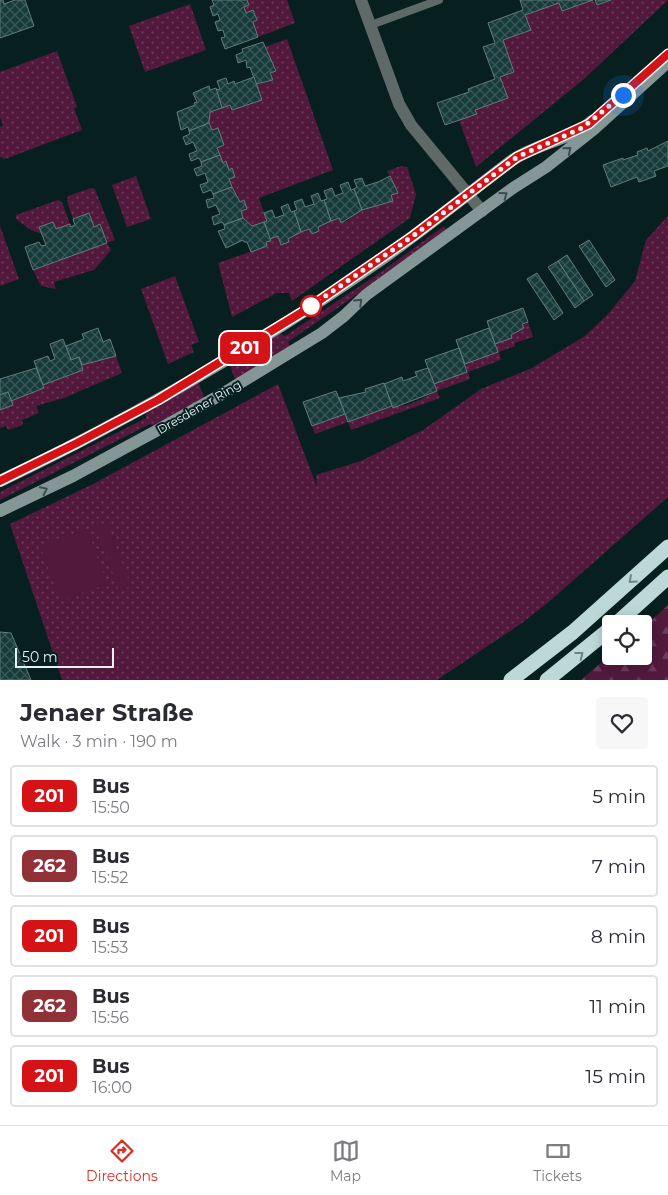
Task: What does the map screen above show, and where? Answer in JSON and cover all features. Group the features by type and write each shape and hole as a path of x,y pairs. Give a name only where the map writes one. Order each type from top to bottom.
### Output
{"highway":[{"path":"512,680 573,632 668,547"},
{"path":"626,615 668,578"},
{"path":"547,680 602,635"}],"street":[{"path":"361,0 400,104 411,126 482,211"},
{"path":"0,481 103,430 212,369 345,284 517,157 589,124 668,54"},
{"name":"Dresdener Ring","path":"0,511 123,450 294,351 331,326 366,295 569,149 668,62"}],"lane":[{"path":"371,26 439,0"}],"green space":[{"path":"247,0 287,0 295,23 258,37 253,22 257,20 254,11 246,13 244,7 249,5"},
{"path":"593,0 597,5 611,0 668,0 584,79 476,167 459,120 476,114 475,110 508,98 500,77 514,72 503,40 530,30 525,15 559,3 562,11"},
{"path":"190,4 206,50 145,72 129,26"},
{"path":"287,39 333,170 259,198 267,221 252,226 243,218 241,211 247,209 244,201 240,202 237,194 235,194 229,179 235,177 232,169 229,170 226,162 223,163 217,148 224,145 218,129 212,130 209,123 210,112 230,105 232,110 261,100 256,84 273,81 270,73 276,71 265,47"},
{"path":"57,51 77,107 74,108 82,130 5,159 0,157 0,127 3,125 0,117 0,72"},
{"path":"401,166 407,167 416,194 410,218 292,301 289,293 277,293 232,317 218,263 267,246 266,242 278,236 281,245 294,235 309,229 312,234 319,231 318,227 339,218 341,223 349,220 348,217 369,208 393,201 391,195 398,192 387,171"},
{"path":"136,176 151,219 127,227 112,185"},
{"path":"91,188 95,189 115,240 107,243 100,225 94,227 89,213 73,219 67,201 68,196"},
{"path":"58,200 62,202 70,224 56,229 53,222 39,227 42,234 31,230 16,219 16,215"},
{"path":"668,216 668,497 551,600 522,623 437,680 62,680 10,524 93,484 278,384 317,487 316,475 361,461 423,430 481,389 532,368 585,336 609,313 635,281 646,240"},
{"path":"0,226 19,279 0,286"},
{"path":"444,226 448,232 288,342 291,348 236,382 229,362 278,332 285,336 381,272"},
{"path":"107,243 111,250 94,270 54,282 56,289 41,286 33,270"},
{"path":"175,276 199,342 191,345 194,352 168,364 141,289"},
{"path":"528,322 533,337 515,343 515,346 499,352 501,360 468,372 470,379 437,391 434,384 467,372 465,364 498,352 495,344 512,338 511,335 524,328 522,324"},
{"path":"116,356 122,373 64,398 36,406 39,413 22,420 23,425 8,430 6,426 0,428 0,410 13,405 11,401 44,388 43,385 83,370 82,365"},
{"path":"198,381 205,400 156,427 150,424 0,500 0,492 146,418 146,410"},
{"path":"437,391 440,398 351,430 348,422 381,410 411,404"},
{"path":"345,414 348,422 315,434 312,426"},
{"path":"107,523 131,586 119,591 96,527"},
{"path":"87,529 107,584 60,601 40,546"},
{"path":"668,605 668,680 581,680 602,662 602,665 652,665 652,620"}],"building":[{"path":"0,0 3,0 4,4 15,0 25,0 34,26 0,38"},
{"path":"212,0 247,0 249,5 244,7 246,13 253,10 257,20 253,22 258,37 225,49 221,38 225,37 223,30 218,31 215,22 220,20 218,14 213,16 210,7 214,5"},
{"path":"520,0 593,0 562,11 559,3 525,15 531,30 503,40 514,72 500,77 508,98 475,110 477,114 445,125 437,103 469,92 468,89 495,79 483,47 495,43 488,23 523,10"},
{"path":"595,0 611,0 597,5"},
{"path":"263,42 276,71 270,73 273,80 256,84 250,67 247,68 246,60 238,63 236,55 243,52 242,49"},
{"path":"254,77 262,100 232,110 230,105 222,108 216,90 220,89 217,81 226,78 228,84 234,81 235,84"},
{"path":"209,86 210,90 216,88 222,108 210,112 209,123 189,131 188,127 181,130 177,112 195,105 194,103 197,102 193,93"},
{"path":"209,123 212,130 218,128 224,145 217,148 220,155 201,162 199,158 191,161 189,154 197,151 193,142 186,145 183,137 190,134 189,131"},
{"path":"668,141 668,166 654,171 656,176 639,182 637,177 611,187 603,165 638,155 637,152 647,148 648,151"},
{"path":"220,155 223,163 226,161 229,170 232,168 235,177 229,179 232,187 213,194 211,190 203,193 200,185 208,182 205,173 197,176 194,169 202,166 201,162"},
{"path":"390,176 398,193 391,195 393,201 362,210 354,189 357,187 354,180 362,178 365,186"},
{"path":"348,182 351,190 354,189 362,210 341,223 339,218 331,221 324,200 327,199 324,191 332,188 335,196 343,193 340,185"},
{"path":"232,187 240,202 244,200 247,209 241,211 243,218 224,225 222,222 214,225 212,217 220,214 216,205 208,208 206,200 214,198 213,194"},
{"path":"318,193 321,201 324,200 331,221 318,227 319,231 312,234 309,229 301,232 294,211 297,210 294,202 302,199 305,207 314,204 311,196"},
{"path":"288,204 291,212 294,211 301,232 288,239 289,242 281,245 278,236 270,239 264,222 267,221 264,213 272,210 275,218 284,215 281,207"},
{"path":"89,213 94,227 100,224 107,243 33,270 25,247 39,242 41,246 46,245 39,227 53,222 56,229 70,224 70,227 75,225 73,219"},
{"path":"243,218 252,226 264,222 271,241 266,242 267,246 251,252 247,242 243,240 226,248 218,231 225,229 224,225"},
{"path":"589,240 615,280 606,287 579,246"},
{"path":"567,255 593,295 584,301 558,261"},
{"path":"558,261 584,301 575,308 548,267"},
{"path":"537,273 563,313 554,320 527,279"},
{"path":"523,308 528,322 522,324 524,328 511,335 512,338 495,344 487,321"},
{"path":"98,328 103,342 110,339 116,356 82,365 79,357 71,360 66,346 84,339 82,334"},
{"path":"489,328 498,352 465,364 456,340"},
{"path":"63,339 71,360 79,357 83,370 43,385 34,361 48,356 50,361 55,359 50,344"},
{"path":"459,348 467,372 434,384 425,360"},
{"path":"36,368 44,388 11,401 8,392 0,395 0,379"},
{"path":"428,368 437,391 393,408 384,384 402,377 403,381 417,376 415,372"},
{"path":"384,383 392,406 348,422 339,398 366,392 365,389"},
{"path":"336,391 345,414 312,426 303,402"},
{"path":"8,392 13,405 0,410 0,395"},
{"path":"0,632 11,633 31,680 0,680"}],"bus line":[{"name":"201","path":"0,481 158,400 212,369 304,311 413,236 517,157 573,133 589,124 668,54"}],"route":[{"path":"311,306 372,266 517,157 573,133 589,124 623,95"}]}
